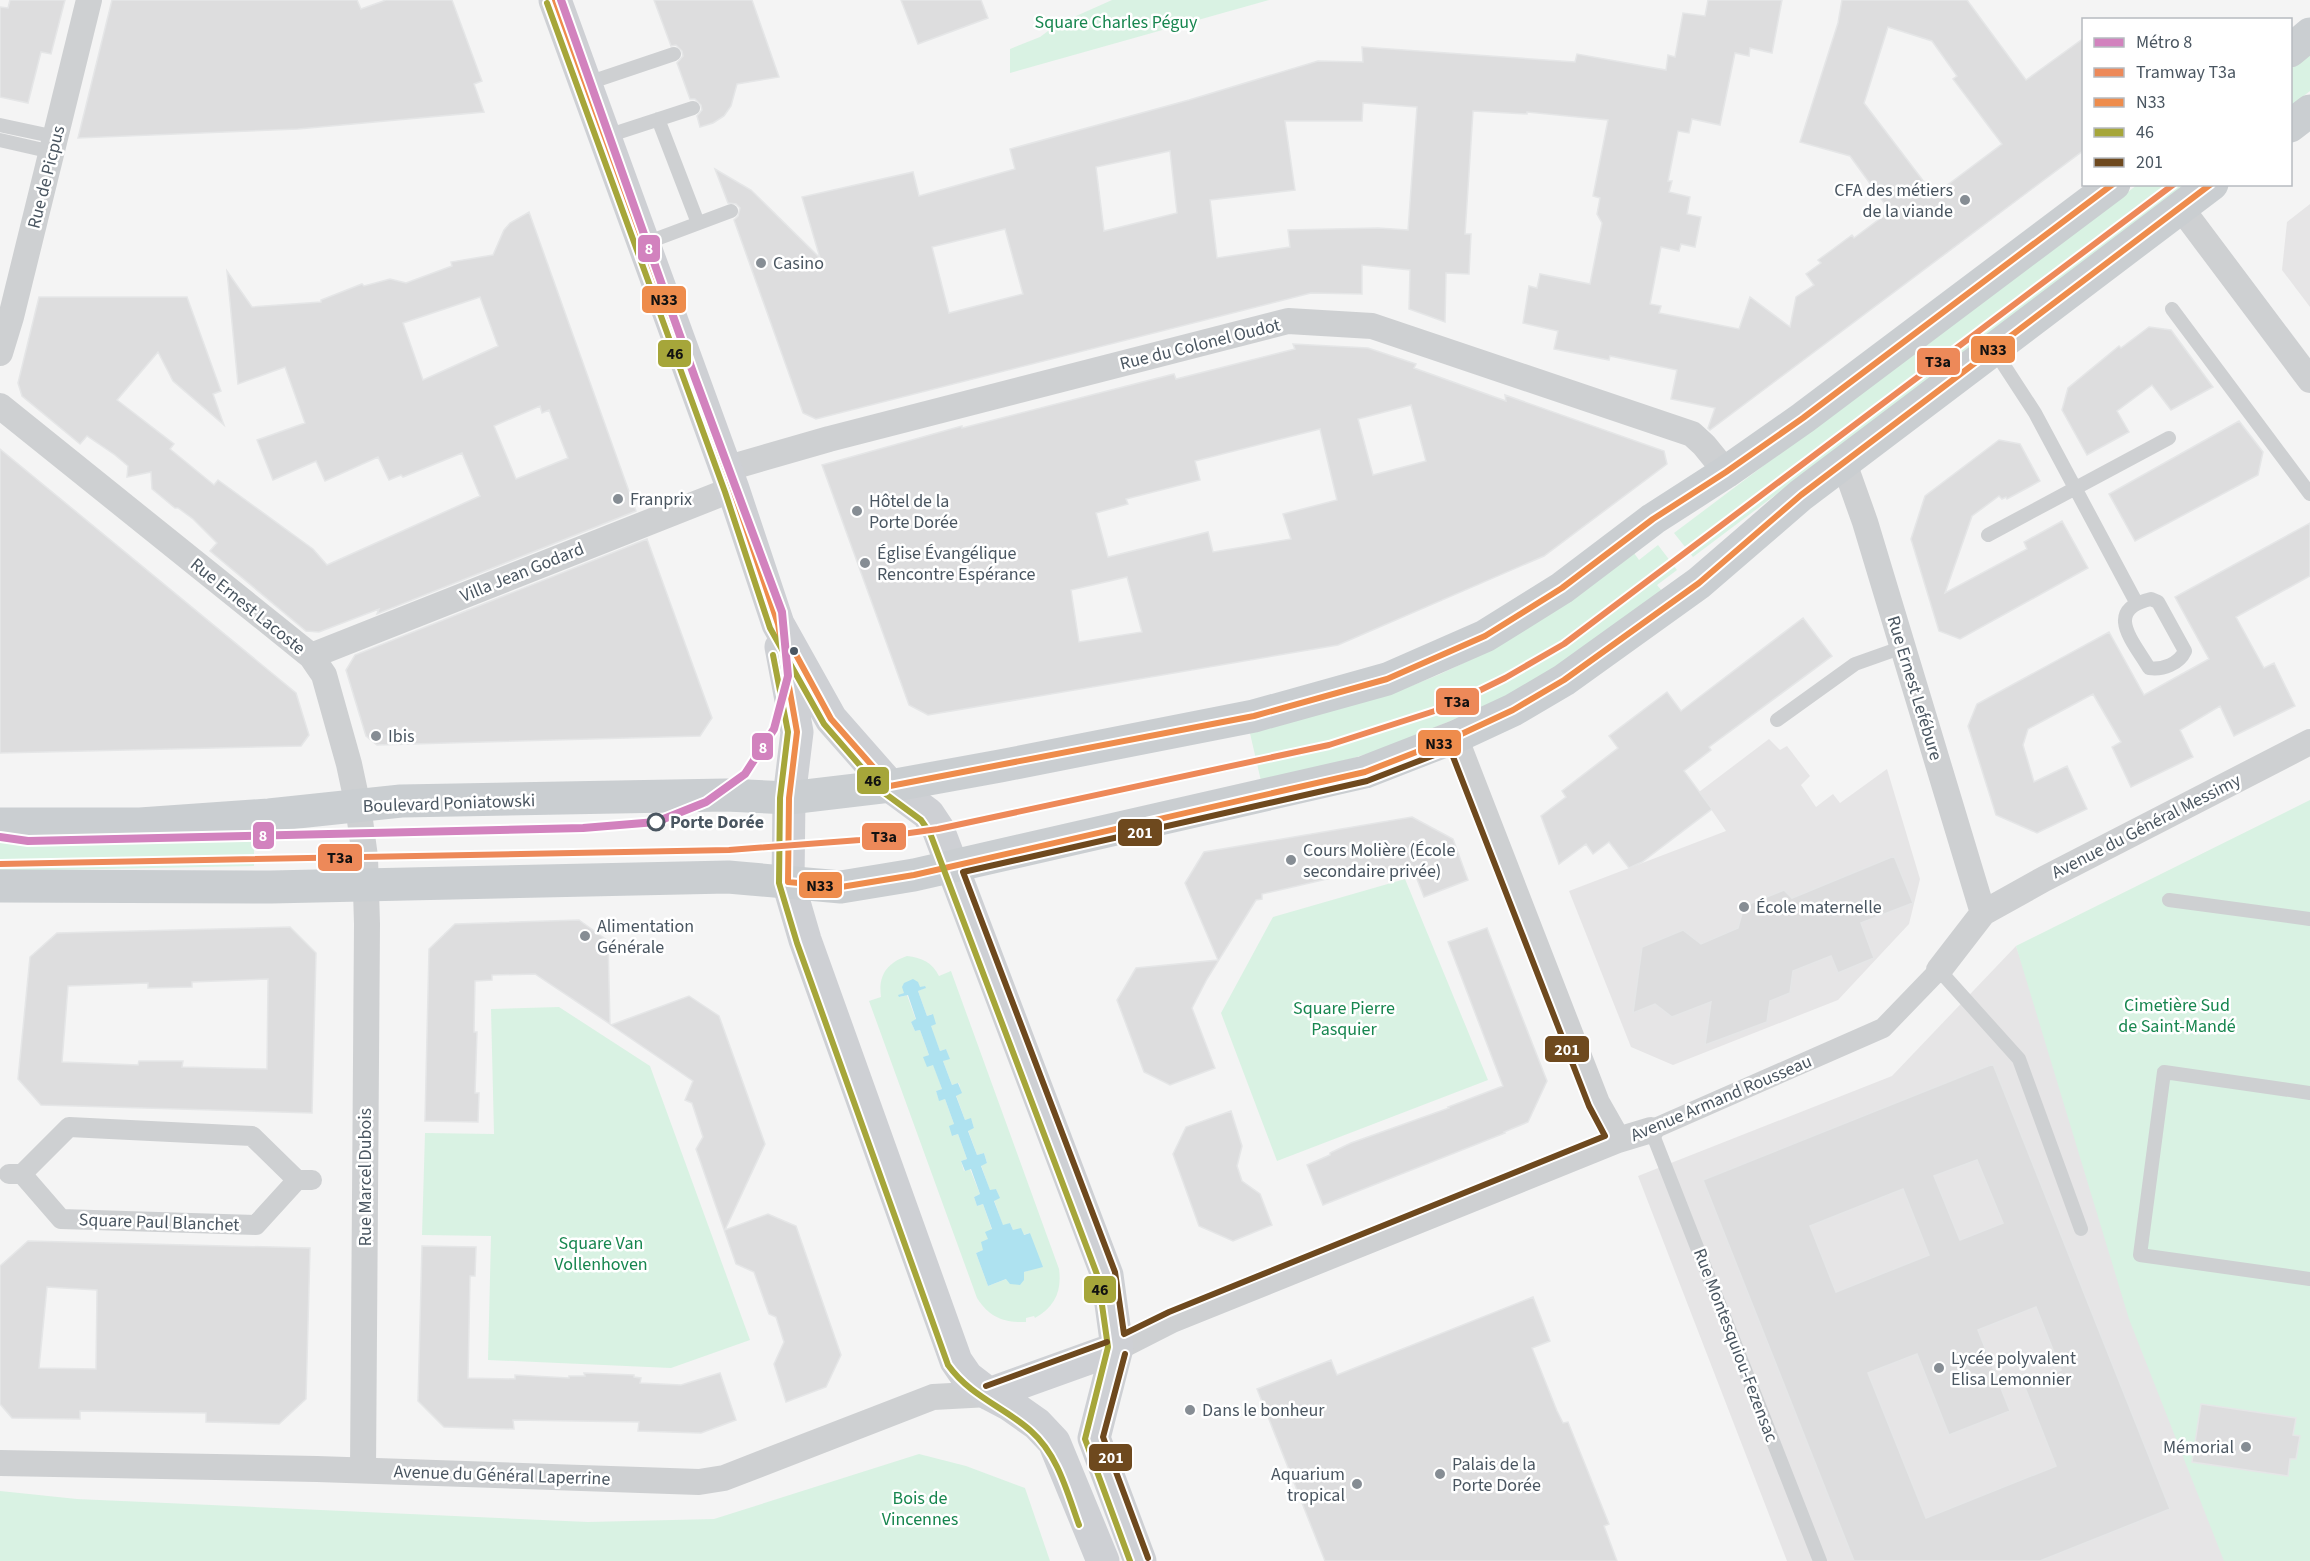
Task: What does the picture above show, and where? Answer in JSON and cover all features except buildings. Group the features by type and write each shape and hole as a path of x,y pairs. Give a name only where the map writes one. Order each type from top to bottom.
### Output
{"main road":[{"path":"555,0 729,479 778,624 797,732 789,798 788,882 805,940 956,1361 967,1377 989,1394 1010,1405 1037,1424 1054,1442 1103,1561"},
{"path":"2292,49 2310,34"},
{"path":"2292,124 2310,111"},
{"name":"Boulevard Poniatowski","path":"0,824 140,824 269,815 401,801 726,795 789,798 890,786 1254,716 1387,679 1485,636 1562,588 1653,519 1803,418 2111,186"},
{"path":"0,886 261,887 728,877 841,887 914,875 1365,772 1455,737 1513,710 1564,680 1700,583 1801,495 2209,186"},
{"path":"778,624 831,719 890,786 928,814 938,829 1107,1275 1117,1348 1094,1438 1140,1561"},
{"path":"989,1394 1117,1348"}],"street":[{"name":"Rue de Picpus","path":"0,354 5,316 54,145 89,0"},
{"path":"2181,208 2310,380"},
{"name":"Rue du Colonel Oudot","path":"729,479 829,439 1288,321 1372,326 1692,434 1726,472"},
{"name":"Rue Ernest Lacoste","path":"0,406 310,656 324,675 349,764 358,806 367,885"},
{"name":"Rue Ernest Lefébure","path":"1844,463 1865,522 1983,913"},
{"name":"Villa Jean Godard","path":"310,656 729,479"},
{"path":"1455,737 1597,1103 1618,1140"},
{"name":"Avenue du Général Messimy","path":"1983,913 2044,879 2310,742"},
{"name":"Rue Marcel Dubois","path":"363,1470 367,885"},
{"name":"Avenue Armand Rousseau","path":"1117,1348 1172,1320 1618,1140 1651,1130 1883,1028 1939,970 1983,913"},
{"name":"Square Paul Blanchet","path":"69,1127 252,1136 304,1180 256,1225 61,1219 10,1174 69,1127"},
{"name":"Avenue du Général Laperrine","path":"0,1463 363,1470 699,1482 724,1478 933,1397 989,1394"}],"lane":[{"path":"585,84 674,54"},
{"path":"604,137 693,108"},
{"path":"658,119 698,223"},
{"path":"0,125 54,145"},
{"path":"0,140 54,145"},
{"path":"643,244 730,211"},
{"path":"2172,309 2310,494"},
{"path":"1994,350 2035,413 2136,602"},
{"path":"1988,535 2169,438"},
{"path":"2151,599 2158,602 2185,651 2181,658 2160,670 2149,668 2123,624 2125,613 2136,602 2151,599"},
{"path":"1777,720 1855,664 1903,647"},
{"path":"2169,900 2310,919"},
{"path":"1939,970 2019,1059 2080,1229"},
{"path":"2310,1093 2164,1072 2140,1255 2310,1279"},
{"name":"Rue Montesquiou-Fezensac","path":"1651,1130 1820,1561"}],"shaded area":[{"path":"2310,204 2310,307 2282,270 2287,222"},
{"name":"École maternelle","path":"1769,739 1780,750 1787,746 1810,776 1801,785 1816,807 1833,794 1840,803 1887,769 1920,879 1909,924 1838,1000 1673,1065 1631,1047 1569,891 1726,831 1699,792"},
{"name":"Lycée polyvalent Elisa Lemonnier","path":"2016,946 2233,1561 1787,1561 1638,1176 1892,1076"}],"green space":[{"name":"Square Charles Péguy","path":"1112,0 1269,0 1010,73 1010,49 1040,37 1056,25"},
{"path":"2310,54 2310,91 2292,105 2292,68"},
{"path":"2136,186 2186,186 1693,557 1674,533"},
{"path":"1658,545 1677,570 1657,585 1663,592 1555,669 1497,701 1389,747 1261,781 1249,729 1406,688 1438,675 1474,658 1634,553 1639,560"},
{"name":"Cimetière Sud de Saint-Mandé","path":"2310,800 2310,1561 2224,1561 2129,1319 2016,946"},
{"path":"254,836 254,866 0,871 0,839"},
{"name":"Square Pierre Pasquier","path":"1405,879 1488,1080 1277,1161 1221,1013 1273,917"},
{"path":"907,956 922,960 930,964 939,976 951,971 1059,1269 1060,1277 1056,1298 1042,1314 1035,1318 1034,1316 1026,1318 1026,1322 998,1318 977,1298 869,1001 881,997 881,982 885,971","holes":["925,986 918,991 927,1016 932,1014 930,1026 940,1051 946,1049 949,1058 943,1061 952,1085 959,1083 961,1093 956,1095 965,1120 971,1119 974,1128 968,1130 977,1155 984,1153 987,1163 981,1165 990,1191 996,1189 999,1198 994,1200 1003,1226 1010,1223 1013,1230 1023,1235 1030,1233 1035,1268 988,1286 976,1253 983,1250 992,1230 983,1204 977,1206 974,1197 980,1194 970,1169 964,1171 961,1161 967,1159 958,1134 952,1136 954,1124 945,1099 939,1100 936,1091 942,1089 933,1064 927,1066 924,1057 929,1055 920,1030 915,1031 911,1022 916,1020 907,995 900,997 899,995"]},
{"name":"Square Van Vollenhoven","path":"559,1007 650,1066 750,1340 671,1368 488,1360 491,1236 422,1235 425,1133 494,1134 491,1009"},
{"name":"Bois de Vincennes","path":"919,1454 966,1466 1025,1488 1050,1561 0,1561 0,1491 77,1499 588,1522 714,1519"}],"water":[{"path":"913,979 920,987 925,986 926,988 918,991 927,1016 933,1014 936,1024 931,1026 940,1051 946,1049 950,1059 943,1061 952,1085 958,1083 962,1093 956,1096 965,1120 971,1118 974,1128 968,1131 977,1155 984,1153 987,1163 981,1166 990,1190 996,1189 1000,1198 994,1201 1003,1225 1010,1223 1013,1230 1021,1228 1024,1235 1030,1233 1043,1267 1024,1272 1024,1280 1020,1285 1010,1284 1006,1279 988,1286 976,1253 983,1250 981,1242 988,1239 985,1232 992,1229 983,1204 977,1206 974,1197 980,1194 971,1169 965,1171 961,1161 967,1159 958,1134 952,1136 949,1126 954,1124 945,1099 939,1101 936,1091 942,1089 933,1065 927,1067 923,1057 929,1055 920,1030 915,1031 911,1022 916,1019 908,995 899,997 898,995 904,993 902,987 904,983"}],"metro line":[{"name":"8","path":"0,837 28,841 583,828 656,822 706,802 745,774 774,729 788,676 782,612 695,378 561,0"}],"tram line":[{"name":"T3a","path":"0,864 729,850 860,840 938,829 1329,745 1444,708 1505,678 1564,644 2171,186"}],"transit line":[{"name":"N33","path":"555,0 733,489 778,624 797,732 789,798 788,882 841,887 914,875 1365,772 1455,737 1513,710 1564,680 1699,583 1801,495 2208,186"},
{"name":"46","path":"547,3 725,492 770,628 824,724 883,792 921,820 930,833 1098,1277 1108,1347 1085,1439 1130,1561"},
{"name":"N33","path":"794,651 831,719 890,786 1254,716 1387,679 1485,636 1562,588 1653,519 1803,418 2110,186"},
{"name":"46","path":"773,655 788,732 780,798 779,883 797,943 948,1365 967,1385 1020,1422 1040,1441 1061,1475 1079,1525"},
{"name":"201","path":"1450,749 1589,1106 1605,1136 1169,1312 1124,1334 1115,1272 963,872 1367,781 1450,749"},
{"name":"201","path":"986,1386 1107,1342"},
{"name":"201","path":"1125,1354 1103,1437 1148,1558"}],"place":[{"name":"CFA des métiers de la viande","path":"1965,200"},
{"name":"Casino","path":"761,263"},
{"name":"Franprix","path":"618,499"},
{"name":"Hôtel de la Porte Dorée","path":"857,511"},
{"name":"Église Évangélique Rencontre Espérance","path":"865,563"},
{"name":"Ibis","path":"376,736"},
{"name":"Porte Dorée","path":"656,822"},
{"name":"Cours Molière (École secondaire privée)","path":"1291,860"},
{"name":"École maternelle","path":"1744,907"},
{"name":"Alimentation Générale","path":"585,936"},
{"name":"Lycée polyvalent Elisa Lemonnier","path":"1939,1368"},
{"name":"Dans le bonheur","path":"1190,1410"},
{"name":"Mémorial","path":"2246,1447"},
{"name":"Palais de la Porte Dorée","path":"1440,1474"},
{"name":"Aquarium tropical","path":"1357,1484"}]}
